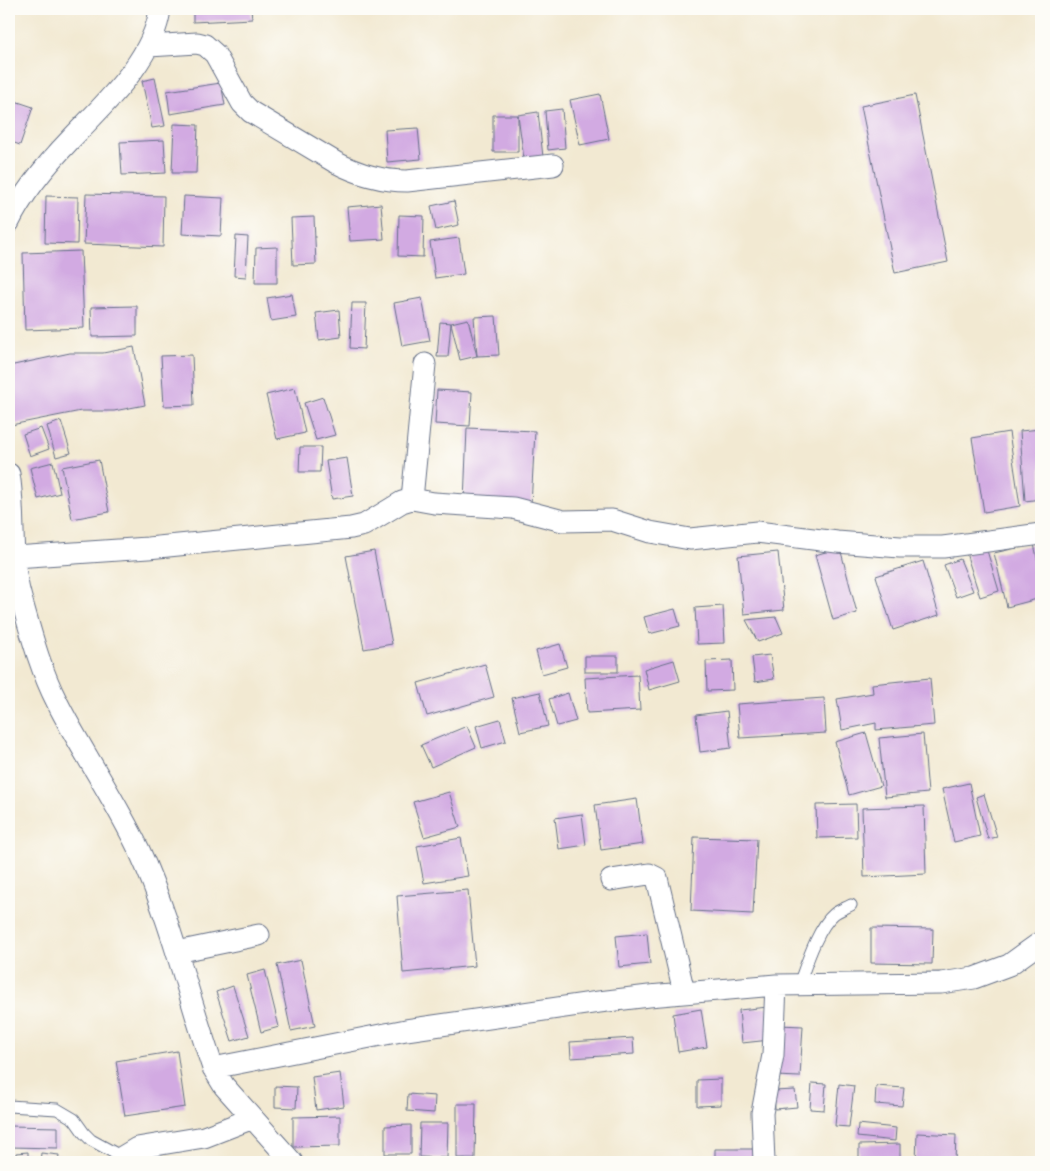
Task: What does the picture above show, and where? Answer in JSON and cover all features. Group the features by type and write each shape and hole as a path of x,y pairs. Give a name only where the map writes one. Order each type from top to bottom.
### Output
{"street":[{"path":"9,222 35,180 113,95 149,46 160,9"},
{"path":"149,46 197,43 205,45 215,54 242,103 251,112 335,162 374,178 389,181 407,181 553,165"},
{"path":"412,499 426,364"},
{"path":"9,474 15,557 20,595 39,658 56,701 105,785 139,849 159,896 213,1068 224,1086 292,1162"},
{"path":"15,557 157,547 351,528 364,525 402,502 412,499 434,503 513,508 563,521 612,520 650,532 690,539 757,532 837,542 900,547 943,547 1041,534"},
{"path":"611,880 649,874 657,878 684,992"},
{"path":"177,952 258,935"},
{"path":"213,1068 406,1030 599,1002 684,992 776,985 941,983 974,978 1009,965 1041,942"},
{"path":"764,1162 762,1113 773,1055 776,985"},
{"path":"121,1160 137,1148 204,1137 253,1118"}],"lane":[{"path":"799,984 812,950 825,926 833,915 851,905"},
{"path":"9,1106 57,1109 74,1119 91,1140 121,1160"}],"building":[{"path":"193,9 251,9 252,19 193,22"},
{"path":"155,78 165,126 152,128 142,81"},
{"path":"221,83 225,105 170,114 167,91"},
{"path":"600,94 609,139 580,145 570,100"},
{"path":"915,95 948,262 895,273 861,106"},
{"path":"9,99 33,107 20,145 9,141"},
{"path":"562,109 565,148 548,150 545,111"},
{"path":"538,112 543,157 524,159 518,115"},
{"path":"493,115 518,115 518,152 493,152"},
{"path":"174,124 198,125 196,173 172,173"},
{"path":"418,128 421,159 387,162 385,130"},
{"path":"164,140 166,173 122,175 120,142"},
{"path":"86,194 164,196 163,247 84,244"},
{"path":"46,196 78,197 77,244 45,243"},
{"path":"184,196 223,198 221,236 182,234"},
{"path":"454,201 459,225 436,230 431,206"},
{"path":"381,204 384,239 350,241 347,207"},
{"path":"399,215 424,216 423,257 398,256"},
{"path":"314,217 316,264 293,265 291,218"},
{"path":"236,236 248,237 246,277 234,276"},
{"path":"459,238 464,274 435,278 430,242"},
{"path":"277,247 277,283 255,283 256,248"},
{"path":"81,251 84,328 25,330 23,253"},
{"path":"292,294 296,317 271,321 267,298"},
{"path":"422,298 430,341 402,346 394,303"},
{"path":"352,303 366,303 364,349 350,348"},
{"path":"137,306 137,336 92,337 91,307"},
{"path":"339,310 341,337 319,340 316,313"},
{"path":"496,316 499,355 477,356 474,317"},
{"path":"468,319 477,356 460,360 451,323"},
{"path":"440,322 451,323 448,357 437,357"},
{"path":"134,347 145,405 114,411 81,411 11,425 9,415 9,366 70,353 103,353"},
{"path":"192,355 194,405 164,406 161,356"},
{"path":"295,388 305,433 277,439 266,395"},
{"path":"437,390 472,392 470,426 435,424"},
{"path":"323,397 335,435 316,440 304,403"},
{"path":"61,421 71,453 56,457 47,426"},
{"path":"41,428 49,449 30,456 23,434"},
{"path":"467,428 535,431 531,505 464,502"},
{"path":"1041,429 1041,499 1025,501 1020,431"},
{"path":"1009,432 1020,506 984,512 972,438"},
{"path":"300,447 321,447 320,472 299,472"},
{"path":"347,458 353,496 332,499 326,461"},
{"path":"99,460 109,512 72,519 62,467"},
{"path":"53,462 60,493 38,499 30,468"},
{"path":"1034,544 1041,576 1041,598 1007,607 994,553"},
{"path":"986,547 999,591 980,597 966,553"},
{"path":"840,548 857,613 833,620 815,555"},
{"path":"374,551 392,644 364,649 346,556"},
{"path":"778,552 784,610 744,614 738,556"},
{"path":"960,559 973,591 956,597 944,565"},
{"path":"923,561 939,615 893,630 876,576"},
{"path":"723,606 725,643 697,644 695,608"},
{"path":"675,609 680,626 649,634 644,617"},
{"path":"776,617 783,633 758,642 746,620"},
{"path":"560,644 567,667 542,674 536,651"},
{"path":"770,655 774,679 755,682 752,657"},
{"path":"585,656 618,656 618,672 585,672"},
{"path":"674,660 680,681 649,690 644,669"},
{"path":"732,660 733,690 707,691 706,661"},
{"path":"485,664 494,697 427,716 418,683"},
{"path":"638,675 640,710 587,713 585,678"},
{"path":"930,678 934,725 876,730 876,723 842,730 837,699 873,693 872,684"},
{"path":"540,692 548,726 520,732 512,698"},
{"path":"568,693 576,721 557,726 549,699"},
{"path":"824,698 826,733 740,738 737,704"},
{"path":"727,711 731,748 700,752 696,715"},
{"path":"500,719 506,741 482,748 476,726"},
{"path":"467,726 476,747 431,767 421,745"},
{"path":"866,733 881,786 849,795 835,742"},
{"path":"923,734 928,793 885,797 879,738"},
{"path":"969,783 980,836 954,842 942,789"},
{"path":"449,792 460,827 424,837 413,802"},
{"path":"984,794 997,837 988,839 976,797"},
{"path":"637,799 643,844 601,850 595,805"},
{"path":"856,804 857,837 817,838 816,805"},
{"path":"924,806 926,874 864,877 862,808"},
{"path":"582,814 586,845 559,849 555,818"},
{"path":"694,837 757,839 753,914 691,911"},
{"path":"461,838 468,876 424,883 417,846"},
{"path":"468,890 475,966 403,973 397,896"},
{"path":"871,928 933,929 932,964 871,963"},
{"path":"647,933 650,964 619,967 616,936"},
{"path":"301,960 315,1026 291,1031 277,965"},
{"path":"265,970 279,1027 261,1032 247,975"},
{"path":"233,986 249,1036 232,1041 216,992"},
{"path":"768,1007 770,1040 742,1043 739,1010"},
{"path":"701,1009 707,1047 678,1052 673,1014"},
{"path":"778,1025 803,1026 800,1077 775,1076"},
{"path":"633,1038 634,1054 571,1058 570,1042"},
{"path":"177,1051 185,1107 125,1116 116,1061"},
{"path":"340,1073 344,1106 316,1110 312,1077"},
{"path":"721,1079 721,1105 697,1106 697,1080"},
{"path":"812,1083 826,1084 824,1110 810,1109"},
{"path":"839,1084 854,1086 849,1127 835,1126"},
{"path":"275,1086 297,1087 296,1108 275,1107"},
{"path":"876,1086 904,1088 902,1106 875,1104"},
{"path":"795,1090 797,1107 775,1109 774,1091"},
{"path":"408,1094 435,1096 434,1113 407,1111"},
{"path":"457,1104 476,1104 475,1158 457,1158"},
{"path":"340,1116 340,1146 293,1147 293,1117"},
{"path":"420,1123 448,1123 447,1158 419,1157"},
{"path":"858,1124 896,1128 895,1141 857,1137"},
{"path":"411,1125 411,1154 385,1154 385,1126"},
{"path":"9,1126 58,1127 58,1148 9,1147"},
{"path":"917,1133 956,1135 955,1162 916,1162"},
{"path":"900,1144 900,1162 859,1162 859,1145"},
{"path":"715,1149 754,1149 754,1162 715,1162"},
{"path":"28,1152 28,1162 16,1162 16,1153"},
{"path":"41,1153 59,1155 58,1162 40,1162"}]}
